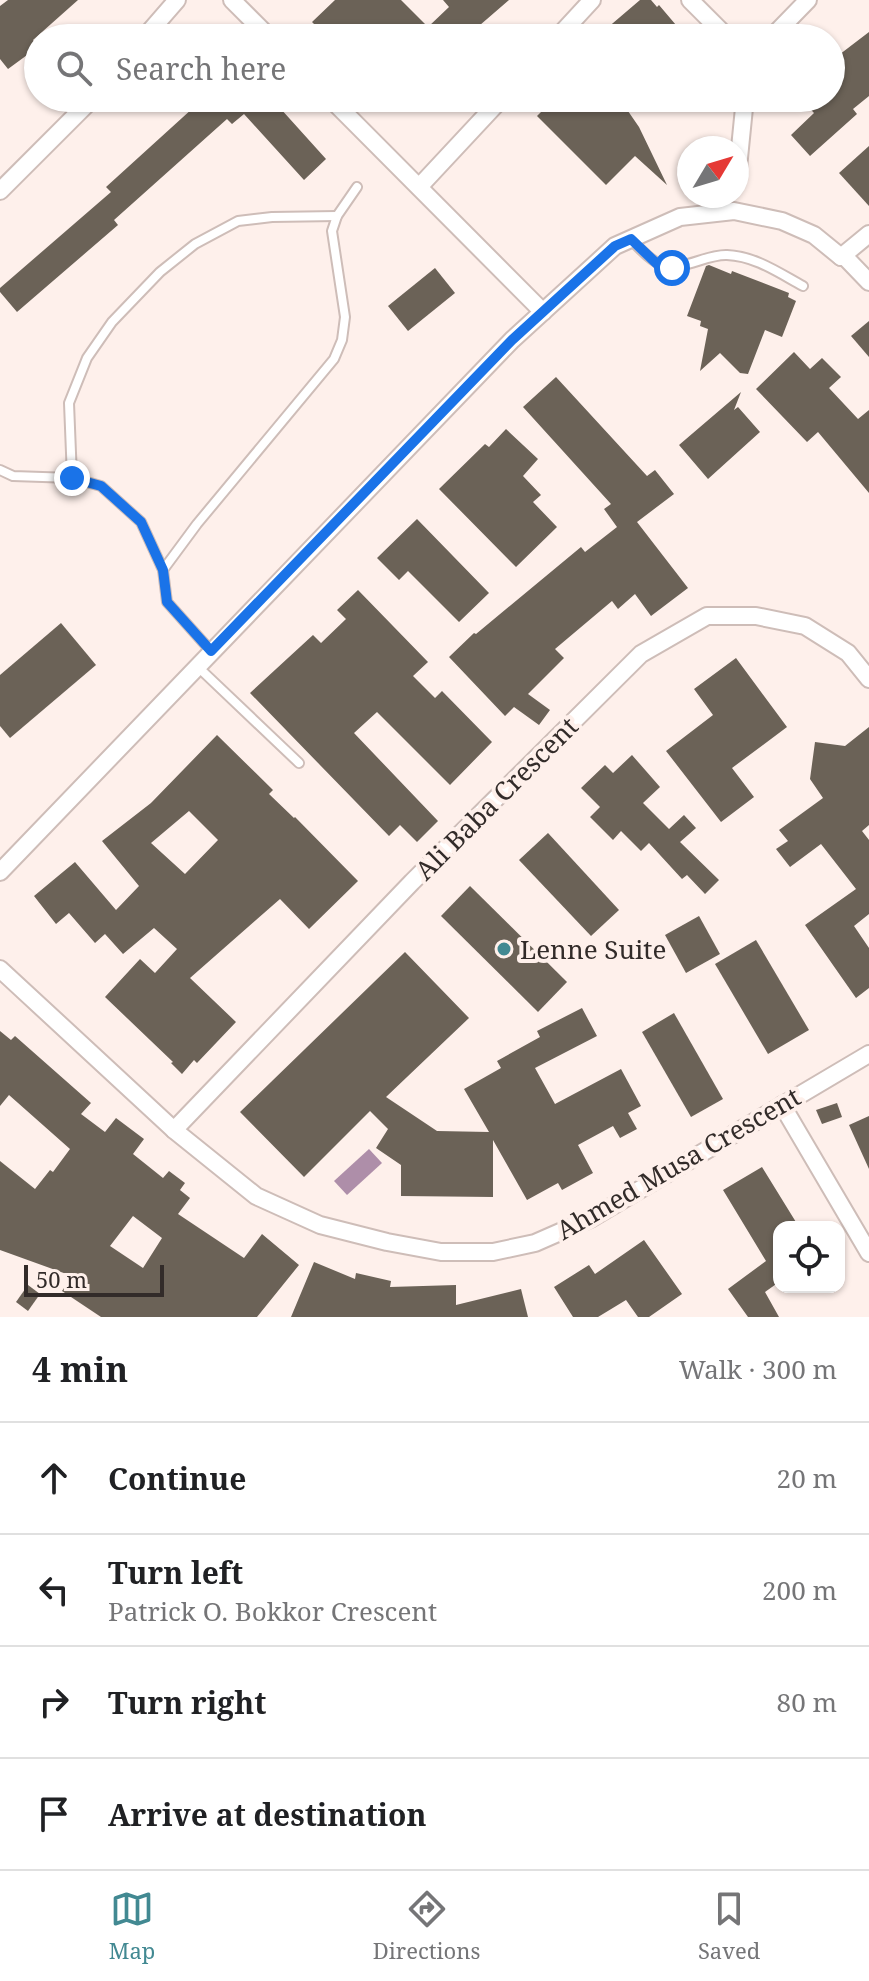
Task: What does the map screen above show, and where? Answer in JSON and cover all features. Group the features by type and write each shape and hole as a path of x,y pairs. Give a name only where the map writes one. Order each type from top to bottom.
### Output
{"street":[{"path":"156,24 177,0"},
{"path":"232,0 256,24"},
{"path":"570,24 592,0"},
{"path":"690,0 714,24"},
{"path":"785,24 808,0"},
{"path":"0,191 79,112"},
{"path":"344,112 543,312"},
{"path":"419,187 489,112"},
{"path":"741,136 744,112"},
{"path":"0,872 512,340 615,246 680,217 718,208"},
{"path":"746,208 814,235 841,257 844,256 869,282"},
{"path":"841,257 869,234"},
{"name":"Ali Baba Crescent","path":"174,1130 412,882 641,654 707,616 756,616 805,626 848,653 869,679"},
{"name":"Ahmed Musa Crescent","path":"0,969 174,1130 256,1196 320,1225 441,1252 493,1252 535,1243 592,1218 869,1054"},
{"path":"782,1105 869,1253"}],"lane":[{"path":"163,570 197,524 334,359 342,340 345,317 332,231 337,216 357,187"},
{"path":"72,478 69,403 87,358 112,322 160,272 195,244 238,221 337,216"},
{"path":"631,239 657,264 672,268 726,254 753,260 803,286"},
{"path":"0,470 13,476 72,478 101,486 141,522 163,570 167,602 211,651"},
{"path":"197,666 299,763"}],"shaded area":[{"path":"369,1149 382,1163 347,1195 334,1181"}],"building":[{"path":"8,0 78,0 51,24 24,24 24,57 8,69 0,59 0,6"},
{"path":"335,0 401,0 425,24 314,24 312,22"},
{"path":"443,0 509,0 481,24 431,24 449,7"},
{"path":"640,0 651,0 675,24 612,24"},
{"path":"869,32 869,96 853,109 857,114 810,156 791,135 813,112 845,112 845,50"},
{"path":"189,112 284,112 326,159 304,180 244,114 232,124 227,119 114,220 118,225 17,312 0,288 111,192 106,187"},
{"path":"541,112 629,112 667,185 635,156 606,185 537,116"},
{"path":"869,146 869,206 839,173"},
{"path":"709,265 789,293 788,297 796,301 782,337 765,330 748,374 740,373 720,353 700,371 708,329 700,326 701,321 687,316"},
{"path":"435,268 455,293 408,331 388,306"},
{"path":"869,321 869,357 851,336"},
{"path":"794,352 810,369 822,358 841,377 829,388 858,419 869,410 869,493 818,432 807,442 756,389"},
{"path":"556,377 647,476 655,470 674,494 637,522 688,588 651,616 635,594 618,609 612,601 555,649 564,658 528,694 550,710 539,725 514,707 505,716 449,657 474,633 581,547 585,552 617,527 604,509 611,504 523,407"},
{"path":"741,392 734,410 738,407 760,432 708,479 679,445"},
{"path":"506,429 538,459 523,476 541,495 533,502 557,527 516,567 439,489 485,444 489,447"},
{"path":"417,519 489,593 459,622 408,571 399,580 377,558"},
{"path":"358,590 428,662 413,676 435,698 442,691 492,742 450,785 377,712 354,733 438,821 417,842 400,825 389,836 250,693 313,635 321,643 346,619 337,610"},
{"path":"61,623 96,665 10,738 0,726 0,675"},
{"path":"736,658 787,727 732,768 754,797 721,822 666,751 713,715 694,689"},
{"path":"869,727 869,825 862,831 869,840 869,914 854,926 869,948 869,988 856,998 805,925 856,889 821,844 790,867 776,849 788,841 779,830 823,798 810,779 815,742 845,746"},
{"path":"217,735 273,790 269,794 358,881 309,929 280,899 190,978 236,1022 197,1063 194,1060 182,1074 105,997 140,959 155,973 177,949 154,928 123,954 105,934 95,943 69,913 56,924 34,896 75,862 116,910 139,886 102,841 151,803","holes":["189,811 218,840 185,874 151,843"]},
{"path":"632,755 660,787 643,803 669,829 684,815 696,828 680,842 719,880 705,894 687,875 682,879 649,843 641,851 621,831 613,840 590,817 600,807 581,788 605,765 613,773"},
{"path":"548,833 619,910 591,936 519,860"},
{"name":"Lenne Suite","path":"470,886 567,982 538,1012 441,916"},
{"path":"699,916 720,954 686,973 665,935"},
{"path":"756,940 809,1030 768,1054 715,964"},
{"path":"405,952 469,1018 386,1097 437,1131 489,1132 464,1089 501,1068 497,1061 540,1037 537,1031 582,1008 597,1036 535,1068 555,1104 621,1069 641,1106 628,1113 637,1129 620,1138 613,1126 578,1145 593,1173 562,1190 558,1183 527,1200 493,1140 493,1197 401,1196 401,1165 376,1148 388,1129 370,1111 304,1177 240,1112"},
{"path":"674,1013 723,1099 691,1117 642,1032"},
{"path":"0,1031 11,1040 15,1036 91,1103 81,1114 105,1132 116,1118 144,1139 133,1154 163,1178 169,1171 185,1183 180,1190 190,1198 178,1214 244,1258 262,1234 299,1265 257,1317 101,1317 62,1291 72,1276 0,1250 0,1161 35,1189 70,1149 9,1095 0,1106","holes":["133,1216 162,1238 143,1268 110,1246"]},
{"path":"837,1103 842,1117 822,1124 816,1110"},
{"path":"869,1116 869,1169 849,1125"},
{"path":"762,1167 795,1221 773,1221 773,1286 765,1292 779,1317 748,1317 728,1289 766,1261 723,1190"},
{"path":"644,1240 682,1294 649,1317 638,1317 626,1300 598,1317 573,1317 554,1287 589,1265 595,1274"},
{"path":"314,1262 355,1279 356,1273 391,1281 390,1287 456,1285 456,1305 521,1289 528,1317 291,1317"},
{"path":"28,1285 40,1294 28,1311 16,1302"}],"place":[{"name":"Lenne Suite","path":"504,949"}],"route":[{"path":"72,478 101,486 141,522 163,570 167,602 211,651 512,340 615,246 631,239 657,264 672,268"}]}
